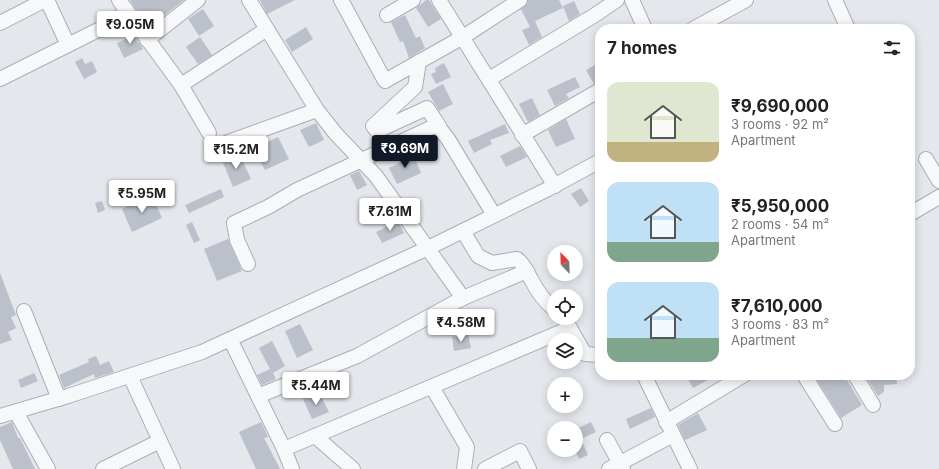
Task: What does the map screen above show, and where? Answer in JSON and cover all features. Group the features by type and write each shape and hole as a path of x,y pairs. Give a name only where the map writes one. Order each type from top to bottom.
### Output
{"street":[{"path":"0,23 46,0 68,45"},
{"path":"147,40 198,0"},
{"path":"249,0 317,110 336,134 376,176 463,298"},
{"path":"341,0 385,81 463,37 520,0"},
{"path":"387,15 413,0"},
{"path":"439,0 555,186"},
{"path":"489,79 595,15 617,0"},
{"path":"632,0 643,24"},
{"path":"702,24 746,0"},
{"path":"836,0 846,24"},
{"path":"0,79 110,24 123,5 181,85 209,133"},
{"path":"181,85 267,29"},
{"path":"419,62 415,87 373,126 377,131 427,108 494,216"},
{"path":"522,135 595,93"},
{"path":"228,142 317,110"},
{"path":"248,264 236,240 234,222 268,208 297,190 360,159 425,129 437,125 439,126"},
{"path":"926,159 939,181"},
{"path":"0,416 59,399 202,352 428,248 555,186 595,164"},
{"path":"915,211 939,197"},
{"path":"463,231 478,256 492,263 517,259 524,264 538,291 547,304"},
{"path":"258,396 357,356 463,298 527,271"},
{"path":"24,311 59,399"},
{"path":"284,450 432,387 563,325"},
{"path":"568,325 585,354 595,355"},
{"path":"230,339 292,469"},
{"path":"130,376 173,469"},
{"path":"646,380 690,469"},
{"path":"666,422 736,380"},
{"path":"807,380 835,424"},
{"path":"857,380 873,405"},
{"path":"432,387 467,447 464,469"},
{"path":"16,412 48,469"},
{"path":"607,440 617,467 673,435"},
{"path":"315,436 353,469"},
{"path":"103,469 160,441"},
{"path":"485,469 520,451 529,469"}],"building":[{"path":"130,0 184,0 149,27 139,10 137,11"},
{"path":"260,0 295,0 267,14"},
{"path":"426,0 429,0 441,19 428,27 416,8"},
{"path":"528,0 559,0 563,8 535,21 542,37 529,45 522,30 530,27 521,9 527,4"},
{"path":"574,1 580,14 569,21 563,6"},
{"path":"203,9 214,26 199,36 188,19"},
{"path":"405,15 416,38 420,36 425,48 409,58 403,41 400,42 391,22"},
{"path":"306,27 313,39 292,52 285,40"},
{"path":"131,31 143,49 124,58 117,43 128,38 126,33"},
{"path":"200,37 212,55 198,64 186,47"},
{"path":"82,58 85,64 92,61 97,72 84,79 75,62"},
{"path":"444,63 451,77 436,84 431,74 436,72 435,68"},
{"path":"595,65 595,84 594,84 586,70"},
{"path":"575,77 580,87 566,94 569,98 555,106 547,90"},
{"path":"443,84 453,104 439,111 428,92"},
{"path":"532,98 540,115 528,122 519,104"},
{"path":"566,119 575,139 556,147 548,130"},
{"path":"316,123 324,140 309,147 300,130"},
{"path":"505,124 509,133 490,140 492,144 474,153 468,141"},
{"path":"278,137 289,159 265,170 254,148"},
{"path":"520,146 527,157 506,167 500,156"},
{"path":"412,152 421,173 397,184 389,168 401,162 399,158"},
{"path":"239,153 251,179 233,187 222,160"},
{"path":"359,171 367,185 357,190 350,175"},
{"path":"581,188 589,201 580,207 571,194"},
{"path":"221,189 224,197 189,213 185,205"},
{"path":"152,195 162,218 132,232 122,209"},
{"path":"102,201 105,210 98,213 95,203"},
{"path":"398,221 404,233 382,243 376,232"},
{"path":"192,222 200,240 194,243 186,225"},
{"path":"228,239 242,271 217,281 204,249"},
{"path":"0,273 16,315 11,317 16,328 8,332 12,340 0,344"},
{"path":"300,324 313,350 297,358 285,331"},
{"path":"468,334 471,348 454,351 452,337"},
{"path":"272,341 285,366 273,373 276,379 262,385 257,375 270,369 259,348"},
{"path":"96,356 100,365 109,361 114,372 95,378 94,374 64,388 59,375 89,362 88,359"},
{"path":"34,373 38,381 21,388 18,380"},
{"path":"689,380 708,380 693,388"},
{"path":"817,380 847,380 862,405 841,418"},
{"path":"868,380 897,380 897,384 884,385 884,392 878,396"},
{"path":"319,392 329,412 312,419 303,399"},
{"path":"651,408 655,417 630,429 626,419"},
{"path":"698,413 707,430 685,440 678,425"},
{"path":"12,422 18,438 20,438 35,469 13,469 0,440 0,427"},
{"path":"261,422 268,437 264,438 280,469 256,469 239,432"},
{"path":"591,422 596,432 583,438 583,426"},
{"path":"583,444 588,455 579,459 578,457 583,457"}]}
